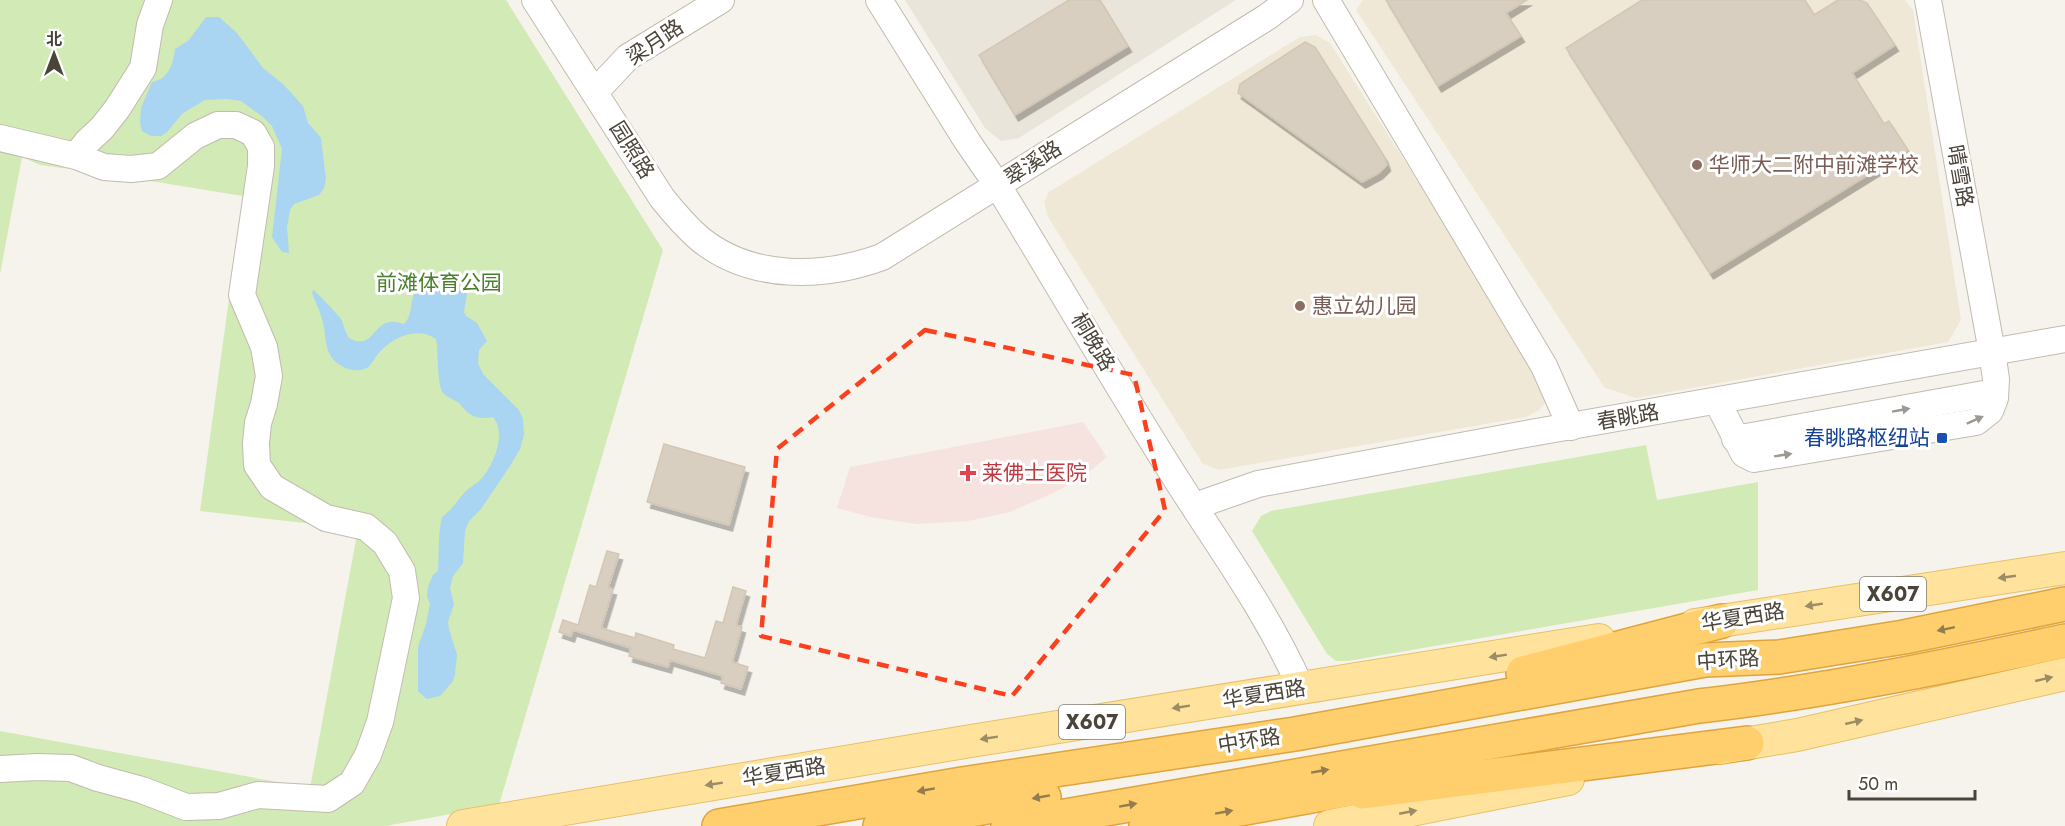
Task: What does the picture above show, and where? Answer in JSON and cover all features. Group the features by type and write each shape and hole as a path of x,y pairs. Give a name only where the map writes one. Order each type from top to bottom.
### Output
{"highway":[{"name":"中环路","path":"719,826 962,784 1295,734 1705,660 1779,657 1904,637 2065,604"},
{"path":"1295,734 1722,621"},
{"name":"中环路","path":"1008,826 1699,706 1779,697 2065,641"},
{"name":"中环路","path":"880,826 1704,681 1779,657"},
{"name":"中环路","path":"1146,826 1672,730 1779,697"},
{"path":"1272,804 1747,743"}],"main road":[{"name":"华夏西路","path":"463,826 1301,688 2065,568"},
{"path":"1330,826 1797,735 2065,674"}],"street":[{"path":"76,156 117,109 143,68 150,25 159,0"},
{"name":"园照路","path":"535,0 662,198 683,224 702,241 728,257 758,267"},
{"name":"梁月路","path":"596,92 628,57 721,0"},
{"name":"桐晚路","path":"879,0 967,141 998,186 1163,458 1221,546 1283,648 1301,688"},
{"name":"翠溪路","path":"758,267 790,272 822,272 857,266 882,257 1257,23 1290,0"},
{"path":"1326,0 1544,366 1571,427"},
{"name":"晴雪路","path":"1718,401 1744,454 1754,459 1976,422 1990,411 1995,392 1992,352 1928,0"},
{"path":"0,138 76,156 104,167 130,169 158,166 195,136 218,125 237,125 253,133 261,147 261,166 242,295 264,347 269,376 258,423 257,465 272,487 326,518 366,527 385,543 402,572 406,598 380,722 368,755 352,783 328,798 258,795 219,806 186,807 142,790 71,768 37,766 0,769"},
{"name":"春眺路","path":"1195,506 1258,484 2065,339"}],"highlighted area":[{"path":"925,330 1134,375 1165,510 1012,696 761,636 777,449"}],"shaded area":[{"path":"905,0 1236,0 1019,138 1001,141 985,128"},
{"name":"华师大二附中前滩学校","path":"1363,0 1905,0 1913,10 1961,320 1948,342 1636,398 1605,388 1356,10"},
{"name":"惠立幼儿园","path":"1316,35 1330,43 1552,394 1539,410 1526,417 1219,470 1203,464 1048,217 1044,202 1049,192 1300,37"},
{"name":"莱佛士医院","path":"1083,422 1107,457 1082,478 1010,512 968,521 917,524 870,517 837,508 850,467"}],"green space":[{"name":"前滩体育公园","path":"0,0 506,0 663,250 499,805 386,826 0,826 0,731 310,788 358,529 200,511 243,196 40,165 22,157 0,274"},
{"path":"1646,445 1657,500 1758,482 1758,590 1348,661 1336,661 1327,654 1252,531 1261,516 1271,511"}],"water":[{"path":"206,17 219,17 237,33 263,68 283,84 303,106 308,123 321,138 326,179 324,188 319,195 294,204 290,210 287,227 289,253 282,252 272,237 282,149 272,126 263,117 241,101 205,100 183,113 161,136 151,136 142,131 141,108 152,82 166,74 175,49 189,40"},
{"path":"427,283 443,286 450,283 467,293 464,312 477,323 487,341 479,350 478,363 483,374 519,410 523,419 524,435 520,449 510,466 481,509 469,521 465,531 463,563 453,576 450,588 454,604 448,622 457,655 455,674 453,681 440,696 427,699 418,691 418,647 430,604 427,596 428,587 433,575 438,571 442,517 486,472 499,440 497,424 493,417 482,418 470,414 459,403 444,394 440,384 436,339 429,335 421,333 397,338 384,348 369,367 362,370 351,370 337,363 328,351 321,316 312,293 313,290 315,291 341,319 349,338 363,341 384,324 393,322 404,324 410,314 413,297 420,287"}],"building":[{"path":"1069,0 1100,0 1128,46 1015,115 979,55"},
{"path":"1386,0 1527,0 1506,13 1521,36 1438,86"},
{"path":"1642,0 1805,0 1814,15 1838,0 1860,0 1867,3 1895,45 1852,73 1884,124 1889,121 1908,150 1710,273 1566,48"},
{"path":"1305,42 1315,47 1384,156 1387,165 1379,173 1362,182 1238,93 1240,84"},
{"path":"664,444 745,467 729,525 647,502"},
{"path":"607,551 619,554 608,588 613,589 601,628 635,638 636,633 674,645 673,649 705,658 716,621 723,623 733,587 746,591 736,625 742,627 732,662 748,667 741,689 721,683 723,676 670,660 668,667 629,656 631,648 573,630 571,636 559,632 563,620 578,625 590,585 596,587"}],"place":[{"name":"华师大二附中前滩学校","path":"1697,165"},
{"name":"惠立幼儿园","path":"1300,306"},
{"name":"春眺路枢纽站","path":"1942,438"},
{"name":"莱佛士医院","path":"968,473"}]}
